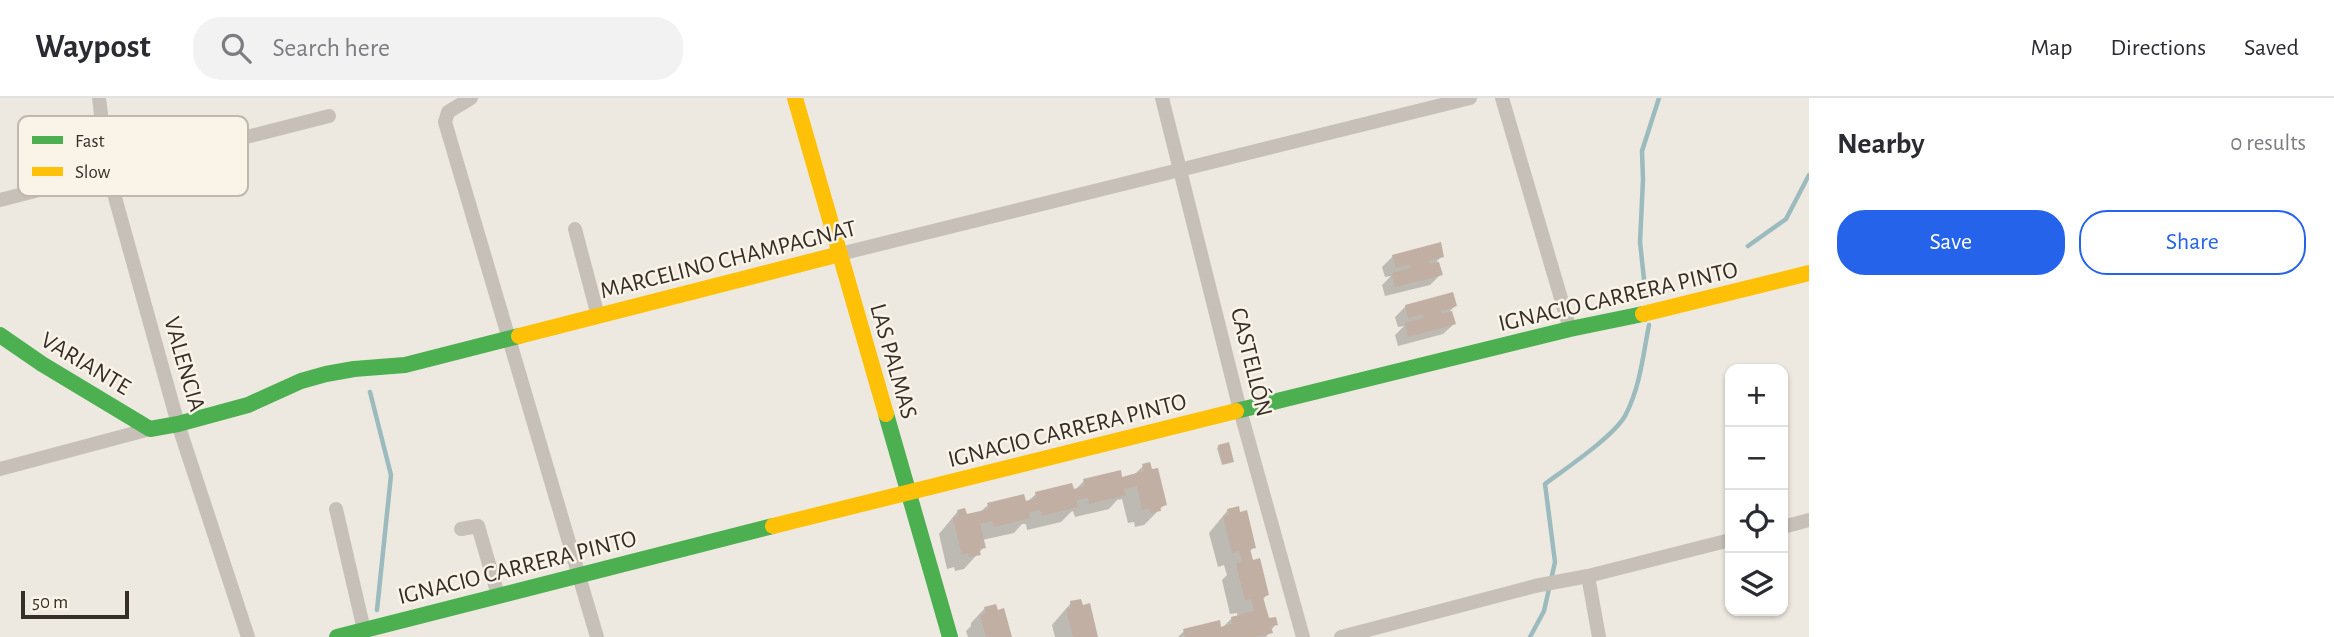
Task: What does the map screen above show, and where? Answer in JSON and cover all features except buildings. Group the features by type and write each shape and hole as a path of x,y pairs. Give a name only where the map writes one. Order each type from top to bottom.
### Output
{"street":[{"name":"VALENCIA","path":"99,98 101,116"},
{"path":"471,98 448,112 445,122 597,637"},
{"name":"LAS PALMAS","path":"795,98 950,637"},
{"name":"CASTELLÓN","path":"1162,98 1240,410 1303,637"},
{"name":"MARCELINO CHAMPAGNAT","path":"0,470 248,405 301,381 326,374 405,365 1470,98"},
{"path":"1503,98 1570,330"},
{"path":"248,137 329,116"},
{"path":"0,200 18,195"},
{"name":"VALENCIA","path":"115,196 178,424 248,637"},
{"path":"575,229 597,316"},
{"name":"IGNACIO CARRERA PINTO","path":"337,637 578,574 1240,410 1570,330 1683,306 1809,273"},
{"name":"VARIANTE","path":"0,335 42,364 150,429"},
{"path":"336,509 365,630"},
{"path":"1788,526 1809,520"},
{"path":"461,529 478,526 498,595"},
{"path":"1348,636 1535,586 1588,576 1725,541"},
{"path":"1588,576 1599,637"}],"waterway":[{"path":"1646,298 1640,242 1642,151 1659,98"},
{"path":"1748,246 1786,219 1809,175"},
{"path":"1530,637 1544,611 1555,562 1545,484 1612,432 1626,414 1638,382 1649,325"},
{"path":"370,392 391,475 377,610"}],"traffic: fast":[{"path":"1236,411 1570,329 1643,314"},
{"path":"0,335 42,364 150,429 248,405 301,381 326,374 405,365 519,336"},
{"path":"886,414 950,637"},
{"path":"337,637 773,526"}],"traffic: slow":[{"path":"795,98 886,414"},
{"path":"519,336 840,254"},
{"path":"1643,314 1809,273"},
{"path":"773,526 1236,411"}]}
